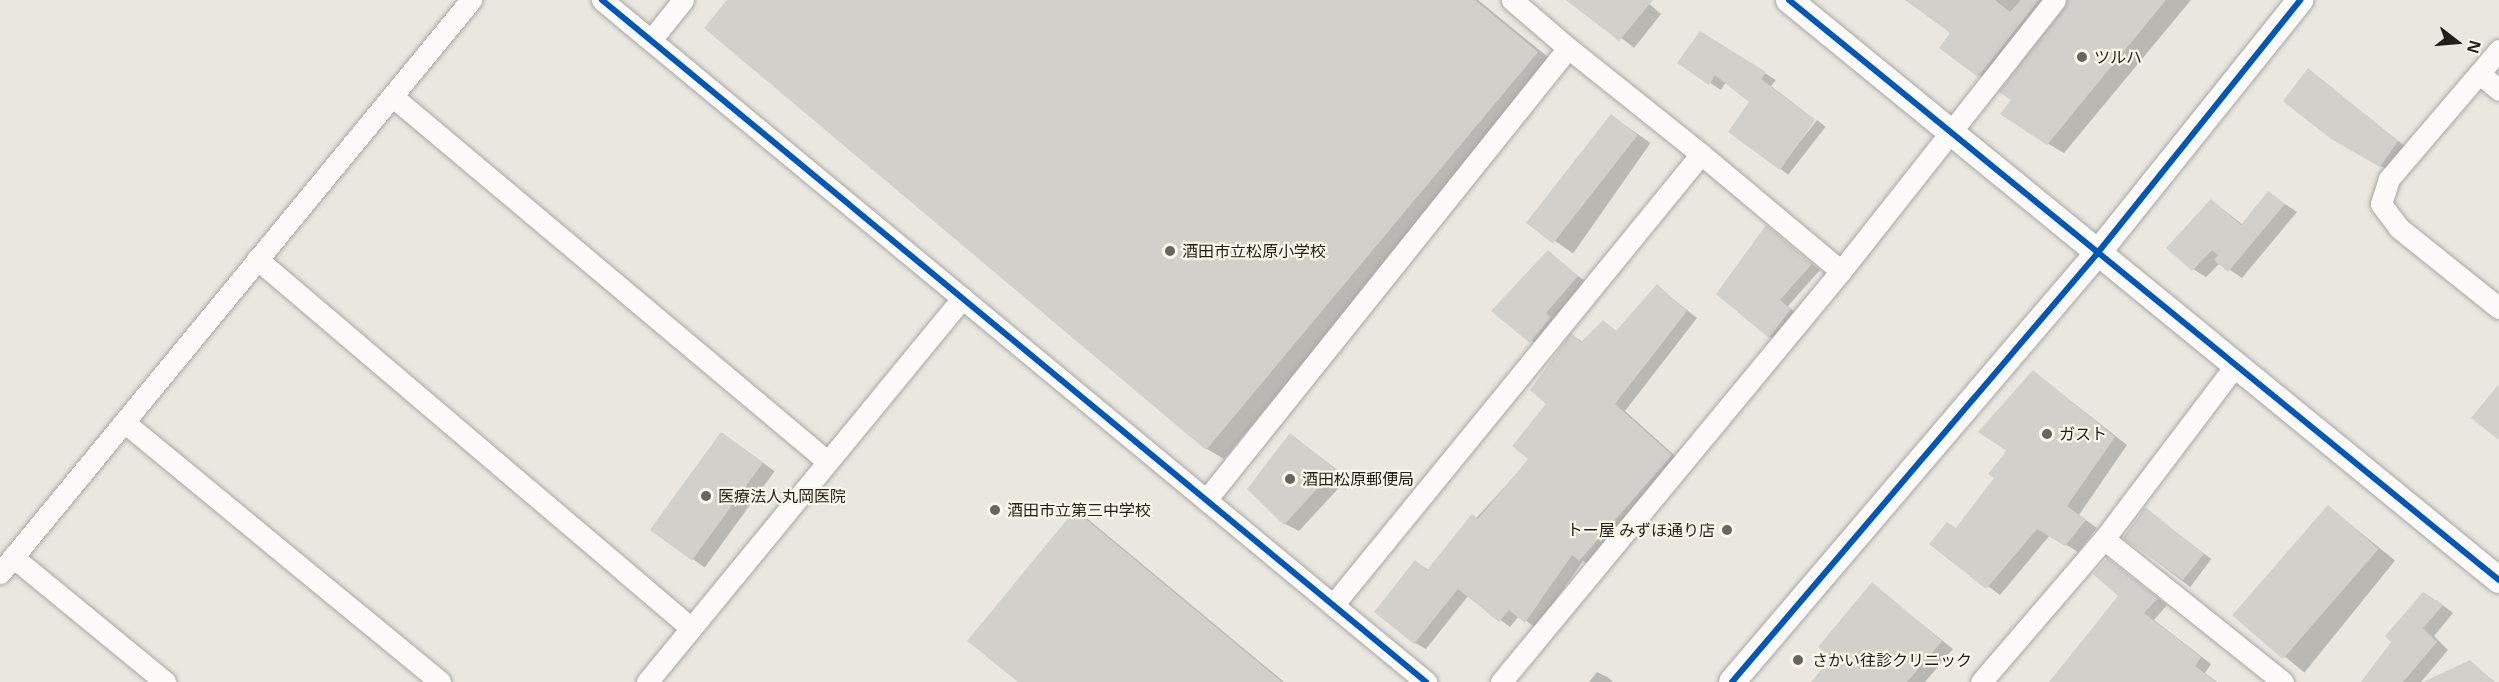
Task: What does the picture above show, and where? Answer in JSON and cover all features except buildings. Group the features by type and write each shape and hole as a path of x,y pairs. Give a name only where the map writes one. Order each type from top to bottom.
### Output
{"street":[{"path":"165,682 7,565 471,0"},
{"path":"602,0 1426,682"},
{"path":"651,40 683,0"},
{"path":"1512,0 1841,271"},
{"path":"1789,0 2096,255 2499,580"},
{"path":"1501,682 1841,271 2055,0"},
{"path":"1732,682 2096,255 2300,0"},
{"path":"1206,500 1568,48"},
{"path":"2499,50 2389,179 2381,204 2398,228 2499,308"},
{"path":"2480,74 2499,90"},
{"path":"392,96 828,462"},
{"path":"1333,605 1701,154"},
{"path":"257,259 691,628"},
{"path":"647,682 962,298"},
{"path":"1991,679 2104,539 2235,366"},
{"path":"124,422 440,682"},
{"path":"2104,539 2283,682"}],"cycle path":[{"path":"602,0 1426,682"},
{"path":"1789,0 2499,580"},
{"path":"1732,682 2096,255 2300,0"}],"place":[{"name":"ツルハ","path":"2082,57"},
{"name":"酒田市立松原小学校","path":"1170,251"},
{"name":"ガスト","path":"2047,434"},
{"name":"酒田松原郵便局","path":"1290,479"},
{"name":"医療法人丸岡医院","path":"706,496"},
{"name":"酒田市立第三中学校","path":"995,510"},
{"name":"トー屋 みずほ通り店","path":"1727,530"},
{"name":"さかい往診クリニック","path":"1798,660"}]}
